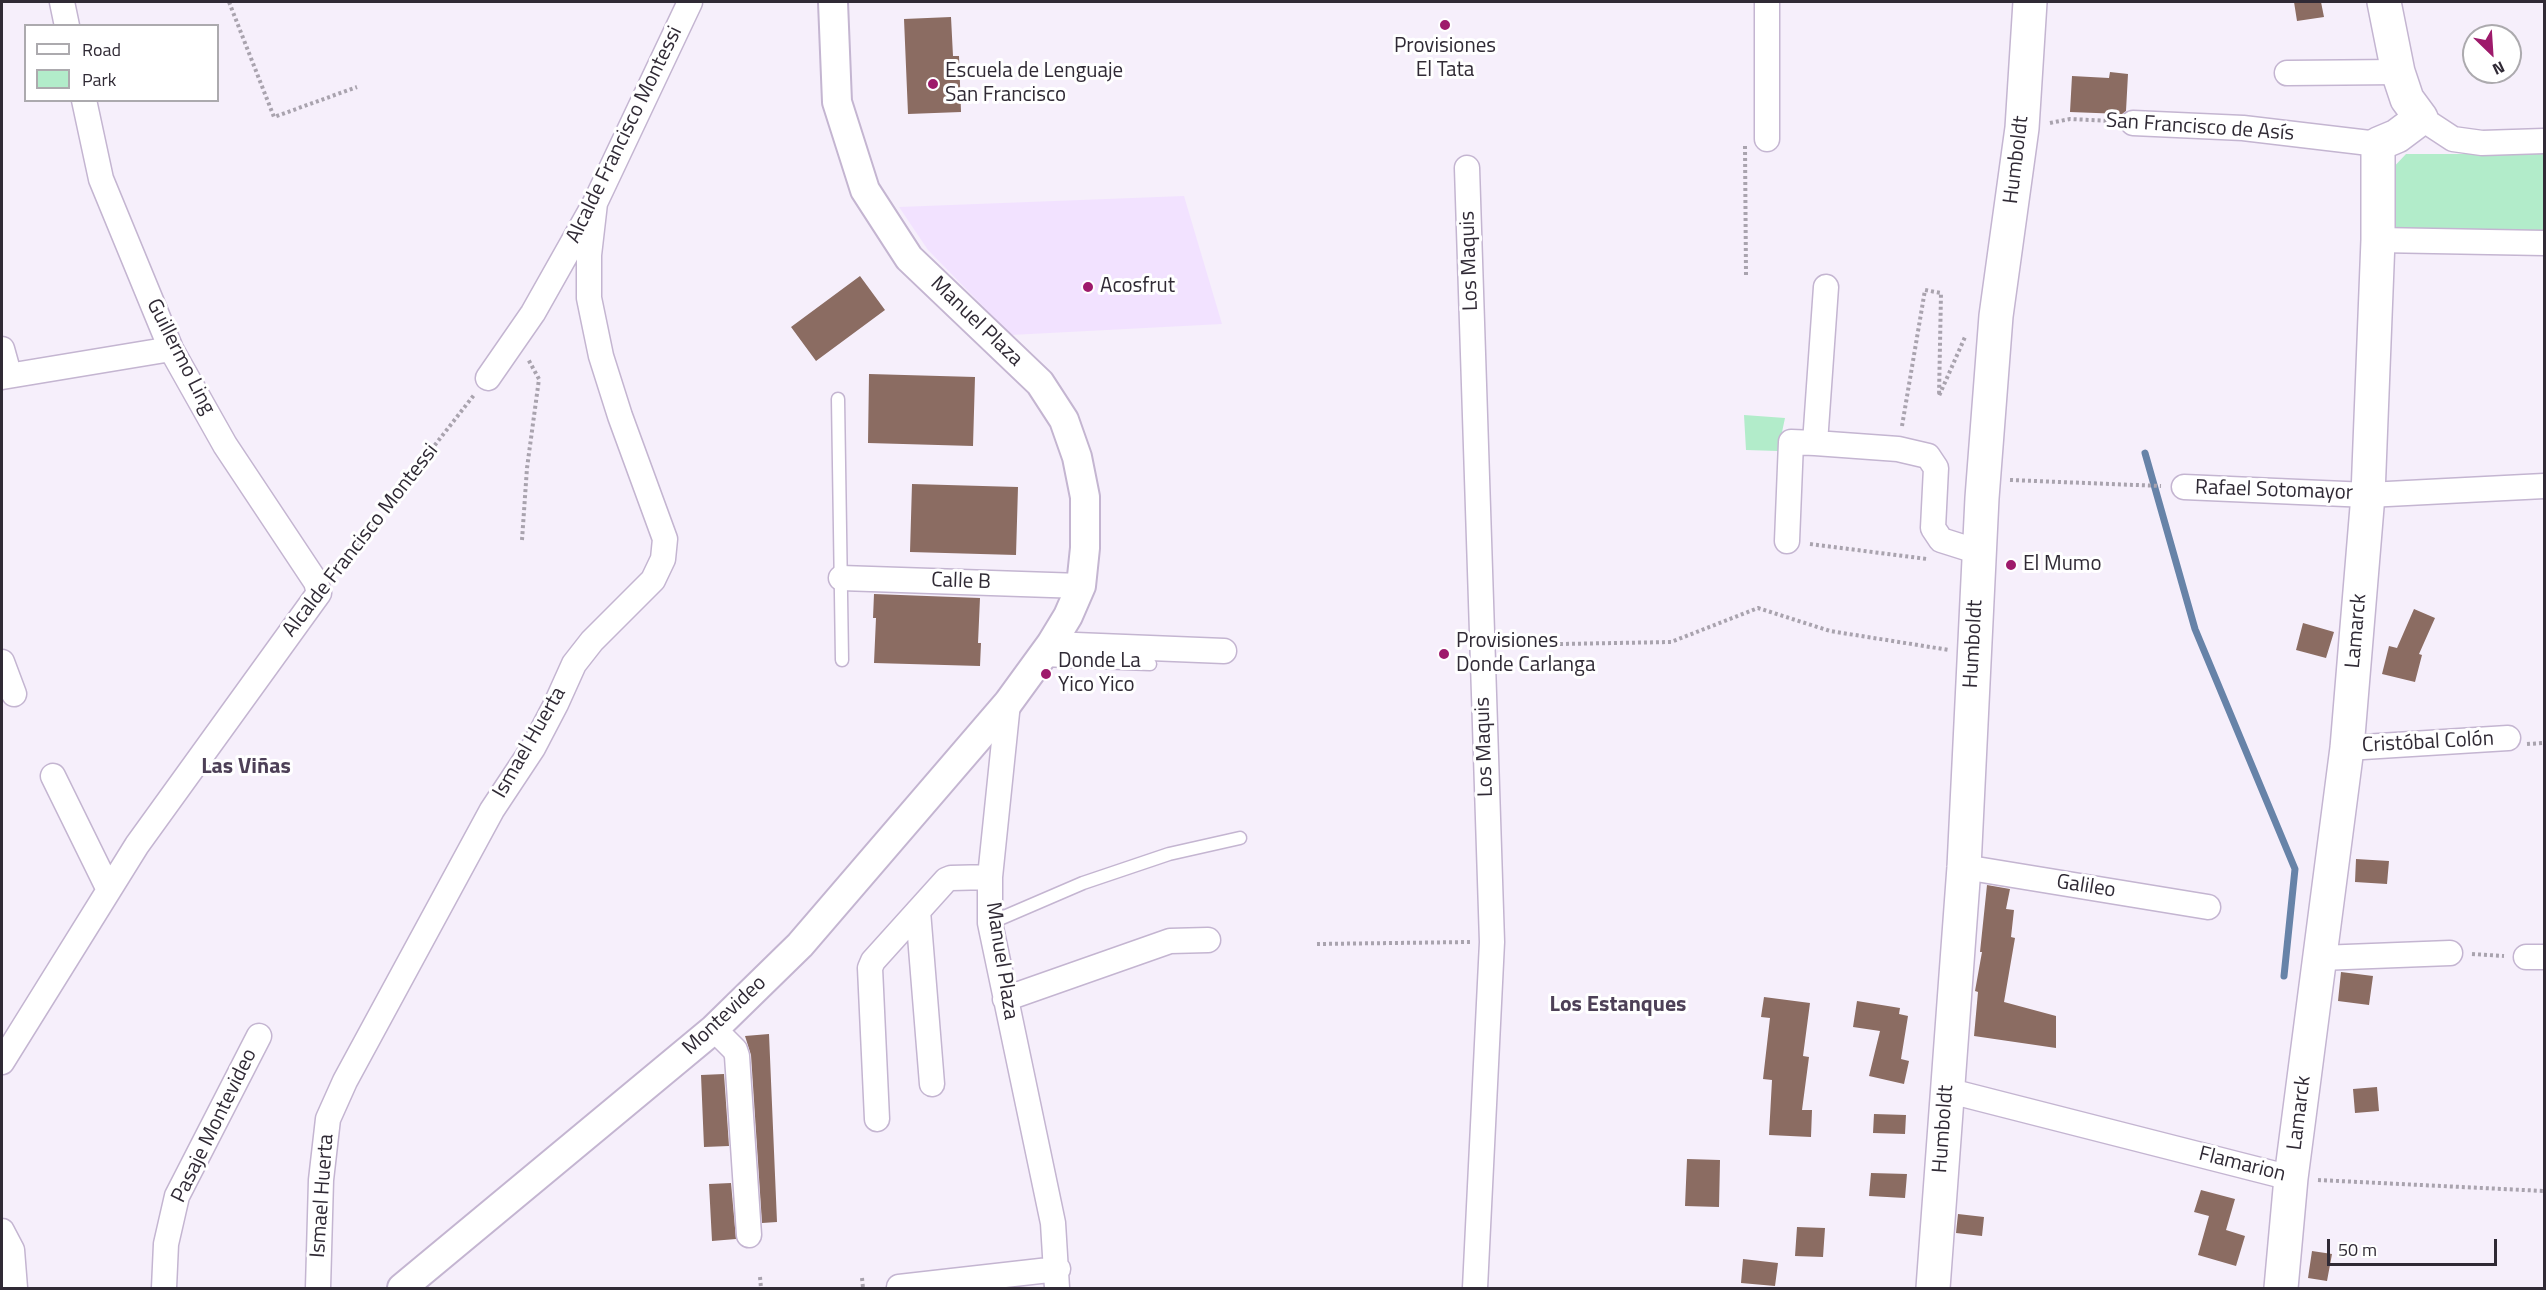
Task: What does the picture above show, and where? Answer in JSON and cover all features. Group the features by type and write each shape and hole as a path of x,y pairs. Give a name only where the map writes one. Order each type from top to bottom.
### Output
{"main road":[{"name":"Humboldt","path":"1933,1288 1964,867 1979,552 1996,316 2022,128 2030,2"},
{"path":"2378,144 2397,136 2421,118 2407,99 2398,72 2384,2"},
{"name":"Lamarck","path":"2281,1288 2291,1179 2347,748 2368,495 2378,240 2378,144"}],"street":[{"path":"62,2 67,24"},
{"name":"Alcalde Francisco Montessi","path":"488,378 533,313 595,203 690,2"},
{"name":"Manuel Plaza","path":"833,2 837,102 865,190 909,258 1040,383 1064,420 1077,457 1085,497 1085,548 1080,586 1068,616 1008,703 990,877 990,923 1053,1223 1058,1279"},
{"path":"1767,2 1767,139"},
{"path":"2287,73 2398,72"},
{"name":"Guillermo Ling","path":"84,102 101,179 171,348 225,445 316,582 320,593"},
{"path":"2421,118 2453,139 2482,143 2544,141"},
{"name":"San Francisco de Asís","path":"2133,123 2244,128 2378,144"},
{"name":"Los Maquis","path":"1467,168 1492,942 1475,1288"},
{"name":"Ismael Huerta","path":"318,1288 321,1180 328,1119 345,1081 492,810 538,739 574,664 592,641 653,580 663,559 664,538 601,356 589,298 589,255 595,203"},
{"path":"2378,240 2544,243"},
{"path":"1786,541 1826,286"},
{"path":"2,349 5,375 171,348"},
{"path":"1803,442 1898,449 1928,456 1935,468 1933,528 1941,540 1979,552"},
{"name":"Rafael Sotomayor","path":"2184,487 2368,495 2544,486"},
{"name":"Calle B","path":"841,578 1080,586"},
{"name":"Alcalde Francisco Montessi","path":"2,1062 136,845 320,593"},
{"path":"1045,652 1224,651"},
{"path":"2,662 14,694"},
{"name":"Montevideo","path":"402,1288 714,1029 800,945 1008,703"},
{"name":"Cristóbal Colón","path":"2347,748 2508,738"},
{"path":"53,776 109,890"},
{"name":"Galileo","path":"1964,867 2208,907"},
{"path":"877,1119 870,968 878,955 943,884 951,878 990,877"},
{"path":"918,911 932,1084"},
{"path":"1005,999 1170,941 1208,940"},
{"path":"2320,958 2450,953"},
{"path":"714,1029 735,1050 737,1056 749,1235"},
{"name":"Pasaje Montevideo","path":"164,1288 166,1244 177,1196 259,1036"},
{"name":"Flamarion","path":"1946,1090 2291,1179"},
{"path":"2,1231 12,1250 15,1288"},
{"path":"899,1287 1058,1279"}],"lane":[{"path":"837,399 842,660"},
{"path":"1045,652 1150,664"},
{"path":"990,923 1083,883 1158,858 1240,838"}],"path":[{"path":"229,2 274,117 357,87"},
{"name":"San Francisco de Asís","path":"2022,128 2070,118 2133,123"},
{"path":"1746,274 1745,140 1767,139"},
{"path":"1898,449 1925,290 1941,293 1939,396 1966,335"},
{"path":"517,337 539,379 527,468 522,540"},
{"name":"Alcalde Francisco Montessi","path":"320,593 488,378"},
{"name":"Rafael Sotomayor","path":"2004,479 2184,487"},
{"path":"1786,541 1935,560"},
{"path":"1481,646 1671,642 1758,608 1830,631 1974,654"},
{"path":"1317,944 1492,942"},
{"path":"2450,953 2535,957"},
{"name":"Flamarion","path":"2291,1179 2544,1191"},
{"path":"760,1277 761,1288"},
{"path":"862,1278 863,1288"}],"shaded area":[{"name":"Acosfrut","path":"1184,196 1222,324 1011,335 928,250 899,207"}],"green space":[{"path":"2406,154 2544,154 2544,232 2400,230 2389,221 2388,173"},
{"path":"1744,415 1785,418 1778,451 1746,450"}],"building":[{"path":"2294,2 2321,2 2324,17 2297,21"},
{"name":"Escuela de Lenguaje San Francisco","path":"951,17 953,56 959,56 961,112 908,114 904,19"},
{"path":"2110,72 2128,74 2126,111 2122,114 2070,112 2072,76 2109,78"},
{"path":"860,276 885,310 816,361 791,327"},
{"path":"869,374 975,377 973,446 868,443"},
{"path":"912,484 1018,487 1016,555 910,552"},
{"path":"874,594 980,598 978,643 981,643 980,666 874,663 876,618 873,618"},
{"path":"2414,609 2435,618 2419,654 2422,655 2415,682 2382,674 2389,646 2397,648"},
{"path":"2303,623 2334,632 2326,658 2296,650"},
{"path":"2356,859 2389,861 2387,884 2355,882"},
{"path":"1987,885 2010,889 2006,909 2014,910 2011,937 2015,938 2004,1002 2056,1016 2056,1048 1974,1036 1978,992 1975,991 1982,952 1980,952"},
{"path":"2341,972 2373,976 2369,1005 2338,1001"},
{"path":"1764,997 1810,1003 1803,1056 1809,1057 1802,1110 1812,1110 1811,1137 1769,1135 1772,1080 1763,1079 1770,1018 1761,1017"},
{"path":"1857,1001 1900,1008 1899,1014 1908,1016 1901,1059 1909,1061 1904,1084 1869,1076 1880,1031 1853,1027"},
{"path":"769,1034 777,1222 762,1223 751,1055 745,1036"},
{"path":"724,1074 729,1146 704,1147 701,1075"},
{"path":"2377,1087 2379,1111 2355,1113 2353,1089"},
{"path":"1874,1114 1906,1115 1905,1134 1873,1133"},
{"path":"1687,1159 1720,1160 1719,1207 1685,1206"},
{"path":"1871,1173 1907,1174 1905,1198 1869,1196"},
{"path":"731,1183 736,1239 712,1241 709,1184"},
{"path":"2201,1190 2235,1199 2226,1230 2245,1236 2236,1266 2198,1255 2209,1216 2194,1212"},
{"path":"1958,1214 1984,1217 1982,1236 1956,1233"},
{"path":"1797,1227 1825,1228 1823,1257 1795,1256"},
{"path":"2312,1251 2332,1254 2327,1281 2308,1278"},
{"path":"1743,1259 1778,1263 1775,1286 1741,1283"}],"waterway":[{"path":"2145,453 2195,629 2295,869 2284,976"}],"place":[{"name":"Provisiones El Tata","path":"1445,25"},
{"name":"Escuela de Lenguaje San Francisco","path":"933,84"},
{"name":"Acosfrut","path":"1088,287"},
{"name":"El Mumo","path":"2011,565"},
{"name":"Provisiones Donde Carlanga","path":"1444,654"},
{"name":"Donde La Yico Yico","path":"1046,674"}],"district":[{"name":"Las Viñas","path":"246,768"},
{"name":"Los Estanques","path":"1618,1006"}]}
